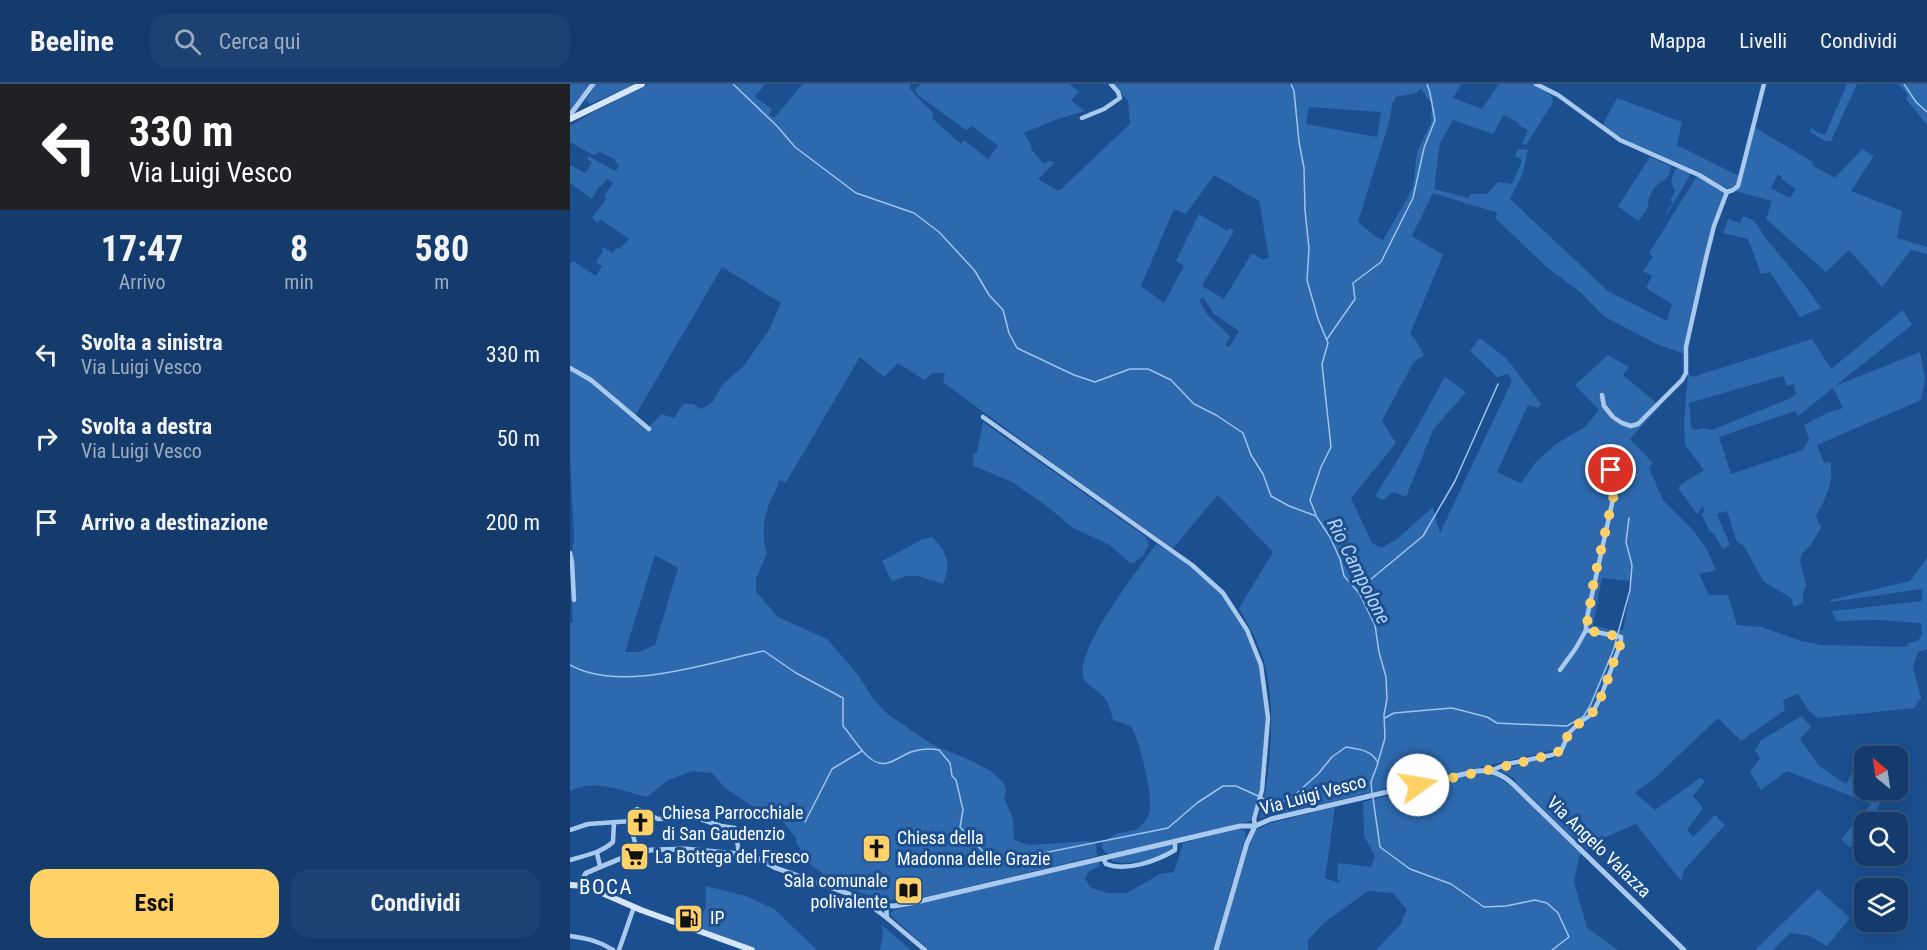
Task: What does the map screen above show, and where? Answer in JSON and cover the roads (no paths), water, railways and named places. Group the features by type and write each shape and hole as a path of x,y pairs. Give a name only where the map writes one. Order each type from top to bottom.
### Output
{"main road":[{"path":"570,119 642,84"},
{"path":"570,885 580,884 634,907 752,950"}],"street":[{"path":"570,115 593,84"},
{"path":"1082,117 1104,110 1120,98 1111,84"},
{"path":"1536,84 1558,95 1620,140 1700,175 1727,192"},
{"path":"1727,192 1738,186 1764,84"},
{"path":"580,100 590,110"},
{"path":"1602,395 1604,406 1612,417 1631,426 1638,424 1682,380 1686,373 1688,339 1714,226 1727,192"},
{"path":"570,368 591,380 649,429"},
{"path":"983,417 1192,565 1223,593 1247,630 1261,665 1268,718 1262,790 1254,819 1255,826 1247,843 1216,950"},
{"path":"1560,670 1586,630 1594,580 1615,490 1616,476 1611,470"},
{"path":"570,553 574,600"},
{"name":"Via Luigi Vesco","path":"886,906 912,903 1240,826 1255,826 1271,819 1477,771 1490,771 1507,764 1552,756 1561,751 1569,733 1592,714 1621,643 1621,637 1586,630"},
{"name":"Via Angelo Valazza","path":"1490,771 1507,780 1520,791 1684,950"},
{"path":"639,852 635,844 632,821 633,810 637,808 658,819 697,818 721,826 731,826 735,828 739,854"},
{"path":"570,830 588,824 632,821"},
{"path":"570,860 597,853 609,847 613,842 614,822"},
{"path":"1103,858 1106,864 1113,867 1134,865 1165,856 1175,850 1175,842"},
{"path":"580,884 583,876 600,866 639,852 669,849 752,855 776,868 886,906 887,918"},
{"path":"597,853 600,866"},
{"path":"857,896 925,950"},
{"path":"619,950 634,907"},
{"path":"570,936 586,938 614,950"}],"waterway":[{"name":"Rio Campolone","path":"733,84 777,126 795,147 856,193 914,213 939,232 975,271 989,295 1003,310 1009,333 1017,348 1074,375 1095,382 1130,369 1148,369 1171,380 1194,404 1243,433 1271,496 1289,506 1316,516 1330,537 1340,559 1344,576 1359,593 1375,625 1386,677 1387,699 1384,715 1385,738 1378,762"},
{"path":"1291,84 1294,91 1304,168 1309,249 1307,280 1318,319 1328,343 1322,364 1331,447 1321,467 1310,500 1316,515"},
{"path":"1327,339 1355,299 1353,283 1381,262 1413,198 1424,148 1435,120 1427,84"},
{"path":"1904,84 1916,102 1927,112"},
{"path":"1360,592 1370,580 1423,536 1455,481 1498,384"},
{"path":"1385,718 1394,713 1452,708 1487,717 1497,723 1567,726 1583,717 1590,706 1613,651 1630,590 1632,565 1626,542 1629,518"},
{"path":"570,665 591,673 614,677 639,676 692,668 764,651 796,673 843,698 843,726 863,752 876,762 891,762 918,750 939,750 950,763 952,776 956,780 963,810 960,827 994,863 1168,828 1197,803 1223,786 1236,786 1267,800 1288,801 1318,774 1332,757 1346,747 1369,753 1378,763 1371,782 1372,793"},
{"path":"805,822 832,769 862,751"},
{"path":"1373,798 1380,847 1410,869 1451,884 1484,907 1506,906 1535,900 1547,903 1558,913 1569,937 1552,950"}],"place":[{"name":"Chiesa Parrocchiale di San Gaudenzio","path":"641,823"},
{"name":"Chiesa della Madonna delle Grazie","path":"876,848"},
{"name":"La Bottega del Fresco","path":"634,857"},
{"name":"Sala comunale polivalente","path":"909,891"},
{"name":"IP","path":"689,918"}],"district":[{"name":"BOCA","path":"606,887"}]}
